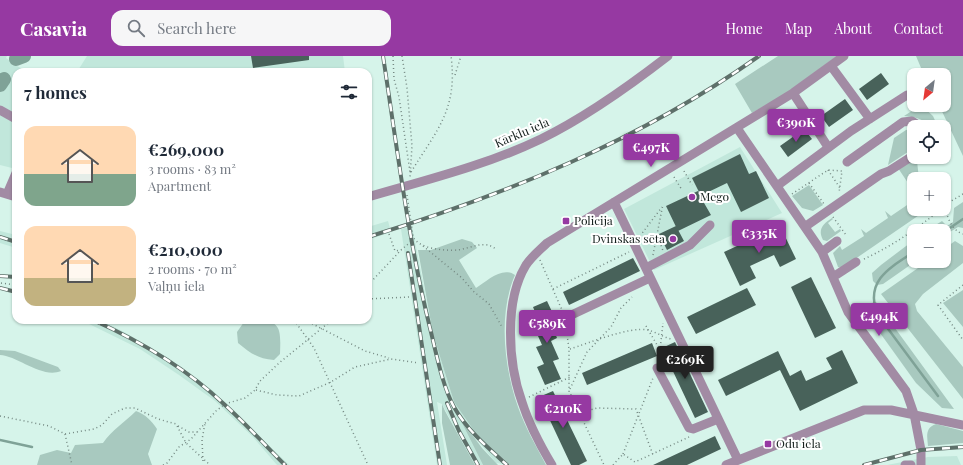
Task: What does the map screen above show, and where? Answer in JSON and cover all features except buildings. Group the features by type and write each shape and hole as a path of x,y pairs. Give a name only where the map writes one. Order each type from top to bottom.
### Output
{"street":[{"path":"652,69 658,56"},
{"name":"Kārklu iela","path":"372,196 503,155 566,126 652,69 668,56"},
{"path":"552,465 521,400 514,368 511,340 513,301 517,284 527,264 547,243 793,93 844,56"},
{"path":"831,66 870,120"},
{"path":"793,93 828,148"},
{"path":"777,186 828,148 907,95"},
{"path":"0,110 12,117"},
{"path":"847,162 903,122 907,122"},
{"path":"737,128 806,226 822,252 848,312 906,391 914,414 921,450 921,465"},
{"path":"806,226 881,174 890,171 907,160"},
{"path":"3,193 12,179"},
{"path":"614,202 635,246 648,267 650,278 738,460"},
{"path":"648,267 690,245 710,225"},
{"path":"822,252 837,241"},
{"path":"833,278 856,262"},
{"path":"565,318 650,278"},
{"path":"658,368 686,424 693,429 718,419"},
{"path":"726,465 864,410 877,409 914,414 963,425"},
{"path":"905,465 911,465"}],"path":[{"path":"393,56 394,79 410,174"},
{"path":"402,56 407,88 412,146 409,180"},
{"path":"452,56 454,79"},
{"path":"410,174 442,125 451,98 454,79 461,56"},
{"path":"828,170 840,188"},
{"path":"786,198 828,170 842,170 838,204"},
{"path":"684,171 692,185"},
{"path":"674,177 682,190"},
{"path":"809,183 846,235"},
{"path":"408,192 407,198 414,240 462,278 473,291 489,304 511,340"},
{"path":"951,201 963,194"},
{"path":"648,267 663,204"},
{"path":"553,289 635,246 662,207"},
{"path":"856,262 884,249 911,232 932,216"},
{"path":"949,216 951,224 955,229 963,234"},
{"path":"656,232 665,258"},
{"path":"389,234 395,250 401,250"},
{"path":"372,281 401,250 414,240"},
{"path":"422,245 459,250 480,245 492,246 497,250"},
{"path":"540,260 565,318 569,349 570,391 604,465"},
{"path":"570,391 587,352 611,327 621,308 635,293 642,282"},
{"path":"1,283 12,284"},
{"path":"963,285 938,305 963,340"},
{"path":"372,299 408,296"},
{"path":"613,465 623,454 658,368 663,322"},
{"path":"297,324 308,340 331,382 368,465"},
{"path":"313,324 365,351 390,359 419,363"},
{"path":"163,465 168,463 179,447 186,443 216,411 225,404 245,398 255,390 260,380 328,324"},
{"path":"646,326 660,350"},
{"path":"569,349 625,332 649,330 662,337 681,342"},
{"path":"255,390 277,396 299,396 331,382 355,367 390,359"},
{"path":"528,398 570,377"},
{"path":"0,416 49,426 65,434 94,429 102,425 112,414 125,408 135,408 158,419 176,424 189,432 196,432"},
{"path":"580,413 597,408 636,409 653,455"},
{"path":"176,424 186,443 203,461 210,465"},
{"path":"203,461 202,440 205,424"},
{"path":"623,454 635,462 694,435 693,429"},
{"path":"65,434 72,465"}],"shaded area":[{"path":"0,56 7,56 6,58 20,68 12,68 12,168 0,165"},
{"path":"87,56 343,56 344,68 80,68"},
{"path":"778,56 837,56 785,94 752,113 735,84"},
{"path":"916,56 963,56 963,156 951,130 951,120 946,120 942,112 951,112 951,68 921,68"},
{"path":"910,112 929,112 935,120 921,120 904,116"},
{"path":"906,130 907,153 888,165 894,138"},
{"path":"740,147 782,213 654,270 624,209"},
{"path":"907,162 907,164 917,164 918,172 907,172 907,182 898,168"},
{"path":"809,185 823,205 813,211 802,208 792,196"},
{"path":"963,202 963,228 958,227 951,231 950,224 953,222 954,208"},
{"path":"907,205 907,216 918,216 842,268 838,267 833,253 840,246 842,250 864,236 861,229 866,233 888,218 885,211 891,216"},
{"path":"832,218 833,219 828,223 835,232 840,229 841,231 827,241 823,240 821,236 822,227"},
{"path":"388,221 391,232 372,239 372,226"},
{"path":"942,221 945,224 937,224"},
{"path":"412,226 433,334 454,402 513,465 496,463 460,419 483,465 475,465 442,404 437,402 447,465 437,465 401,229"},
{"path":"0,231 12,234 12,247 0,243"},
{"path":"462,239 472,242 477,248 459,260 476,288 500,273 505,272 515,275 506,306 506,358 518,407 527,429 546,465 506,465 482,442 454,402 433,334 418,250 431,250"},
{"path":"955,241 963,246 963,263 923,294 915,304 917,311 963,367 963,399 881,294 918,268 951,268 951,244"},
{"path":"907,245 907,267 883,284 877,285 873,281 872,273"},
{"path":"963,290 963,327 943,303"},
{"path":"873,302 876,302 954,409 942,408 916,383 870,319 869,311"},
{"path":"89,324 108,324 166,357 212,390 289,465 277,465 253,437 215,401 140,349"},
{"path":"243,324 274,324 279,331 280,354 274,360 254,355 238,343 237,332"},
{"path":"0,350 15,351 58,367 61,371 54,373 38,370 7,356 0,355"},
{"path":"442,404 475,465 450,465 442,423"},
{"path":"136,411 148,418 157,429 148,454 152,465 37,465 40,455 57,450 71,453 75,445 103,443 114,430"},
{"path":"459,417 482,448 498,465 483,465"},
{"path":"936,424 963,431 963,443 928,446 928,430"},
{"path":"957,456 961,465 887,465 928,457"}],"waterway":[{"path":"16,59 24,56"},
{"path":"0,85 4,79"},
{"path":"951,227 963,219"},
{"path":"907,257 888,270 877,284 874,293 874,303 877,314 938,396"},
{"path":"0,440 32,447"}],"railway":[{"path":"383,56 415,261 443,379 450,398 459,415 478,438 507,465"},
{"path":"372,236 471,203 571,162 667,114 759,56"},
{"path":"0,237 12,241"},
{"path":"408,253 440,465"},
{"path":"0,276 12,277"},
{"path":"0,288 12,291"},
{"path":"102,324 162,357 195,379 233,412 285,465"},
{"path":"447,403 459,431 478,465"},
{"path":"864,465 921,450 963,447"}],"place":[{"name":"Mego","path":"692,197"},
{"name":"Policija","path":"566,221"},
{"name":"Dvinskas sēta","path":"673,239"},
{"name":"Odu iela","path":"768,444"}]}
